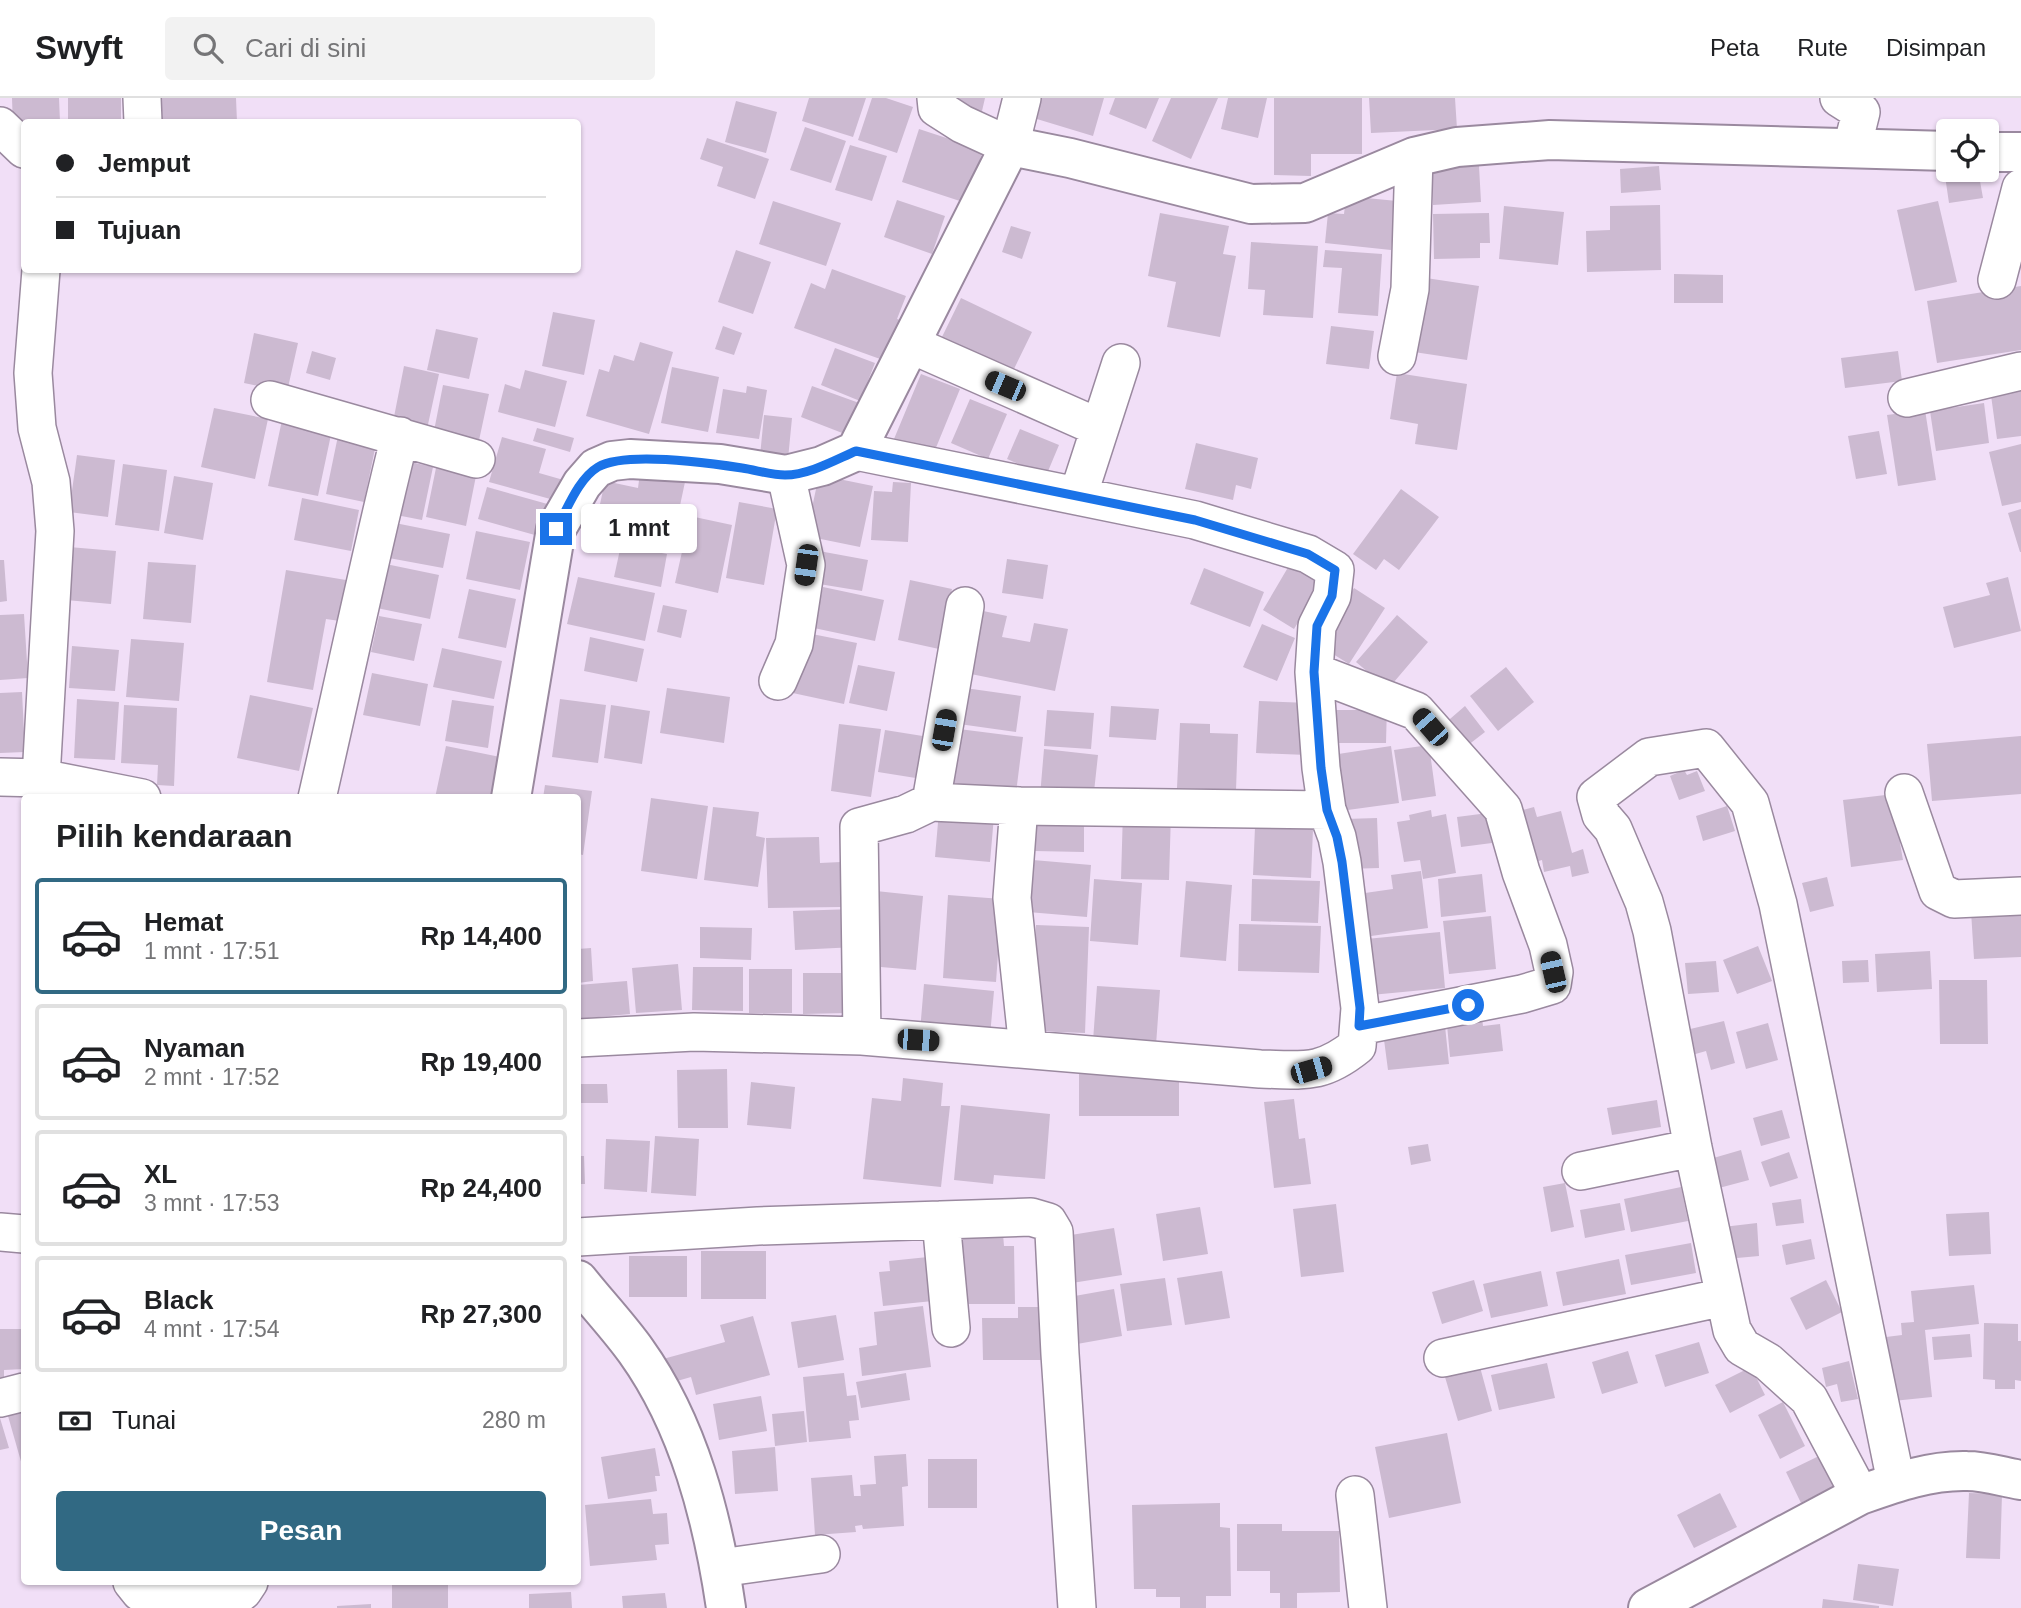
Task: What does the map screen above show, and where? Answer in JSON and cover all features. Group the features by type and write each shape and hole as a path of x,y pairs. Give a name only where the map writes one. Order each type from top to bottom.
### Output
{"street":[{"path":"142,98 143,119"},
{"path":"936,98 937,108 950,118 1010,146 1070,158 1251,204 1305,204 1414,157 1457,147 1550,141 1936,151"},
{"path":"856,451 1010,146 1021,98"},
{"path":"1839,98 1861,112 1852,148"},
{"path":"0,126 21,146"},
{"path":"1999,152 2021,152"},
{"path":"1397,356 1410,289 1414,157"},
{"path":"1997,281 2021,188"},
{"path":"41,273 33,373 37,428 51,482 55,531 41,778"},
{"path":"909,344 1100,428"},
{"path":"1077,496 1121,363"},
{"path":"1907,398 2021,371"},
{"path":"270,400 476,459"},
{"path":"318,794 400,436"},
{"path":"512,794 556,529 582,484 596,468 612,461 630,459 720,464 786,475 822,466 856,451 1195,520 1308,554 1335,570 1332,596 1317,626 1314,672 1321,768 1327,810 1337,837 1342,862 1360,1008 1357,1046 1337,1062 1311,1070 1260,1069 862,1036 694,1032 581,1038"},
{"path":"778,681 794,644 806,565 786,475"},
{"path":"931,802 965,606"},
{"path":"1314,672 1416,712 1503,809 1521,872 1548,945 1553,972 1552,985 1532,991 1359,1026"},
{"path":"1860,1495 1809,1399 1768,1362 1742,1347 1732,1330 1693,1148 1652,931 1644,902 1613,829 1601,815 1596,797 1648,757 1706,748 1750,803 1778,904 1896,1482"},
{"path":"0,777 41,778 122,794"},
{"path":"1904,793 1938,891 1954,900 2021,896"},
{"path":"862,1036 859,827 906,814 931,802 1018,806 1327,810"},
{"path":"1018,806 1012,898 1028,1049"},
{"path":"1581,1171 1693,1148"},
{"path":"581,1237 758,1226 1031,1217 1048,1222 1054,1232 1077,1608"},
{"path":"941,1220 951,1328"},
{"path":"0,1232 21,1234"},
{"path":"581,1284 636,1351 668,1402 688,1447 720,1568 726,1608"},
{"path":"1443,1358 1724,1297"},
{"path":"0,1398 21,1393"},
{"path":"1648,1608 1860,1495 1896,1482 1929,1474 1967,1471 2021,1479"},
{"path":"1355,1495 1368,1608"},
{"path":"720,1568 821,1554"},
{"path":"135,1585 152,1598 237,1597"}],"building":[{"path":"12,98 59,98 60,119 21,119 21,128 13,128"},
{"path":"68,98 121,98 121,119 68,119"},
{"path":"157,98 236,98 237,119 157,119"},
{"path":"809,98 866,98 853,137 802,121"},
{"path":"872,98 886,98 913,107 897,153 858,140"},
{"path":"939,98 985,98 982,111 938,103"},
{"path":"1033,98 1104,98 1093,136 1027,116"},
{"path":"1115,98 1159,98 1146,129 1109,114"},
{"path":"1171,98 1218,98 1191,159 1152,141"},
{"path":"1228,98 1267,98 1258,138 1221,129"},
{"path":"1274,98 1362,98 1362,154 1311,154 1311,176 1274,175"},
{"path":"1369,98 1455,98 1457,129 1371,133"},
{"path":"736,101 777,112 766,153 725,142"},
{"path":"805,127 846,141 831,183 790,170"},
{"path":"919,129 983,150 966,203 902,182"},
{"path":"707,138 769,159 755,199 717,186 723,167 700,159"},
{"path":"850,145 887,156 872,201 835,190"},
{"path":"1479,166 1481,202 1433,205 1431,168"},
{"path":"1659,166 1661,190 1621,193 1620,169"},
{"path":"1946,182 1980,182 1983,198 1949,203"},
{"path":"1346,196 1397,201 1391,250 1325,243 1328,213 1344,214"},
{"path":"897,200 945,216 932,254 884,237"},
{"path":"773,201 841,223 826,266 759,244"},
{"path":"1938,201 1957,282 1915,291 1897,210"},
{"path":"1660,205 1661,270 1587,272 1586,231 1610,230 1610,206"},
{"path":"1504,206 1564,212 1558,265 1499,259"},
{"path":"1160,213 1229,226 1223,254 1236,256 1220,337 1167,327 1176,282 1148,276"},
{"path":"1489,213 1490,243 1480,243 1480,258 1434,259 1433,214"},
{"path":"1011,226 1031,232 1022,259 1002,252"},
{"path":"1251,242 1318,246 1313,318 1263,315 1265,290 1248,289"},
{"path":"736,250 771,262 753,314 718,302"},
{"path":"1325,250 1382,254 1378,316 1338,313 1342,268 1323,267"},
{"path":"832,269 906,296 897,319 910,323 894,364 794,328 811,283 825,289"},
{"path":"1674,274 1723,275 1723,303 1674,303"},
{"path":"1426,278 1479,286 1467,360 1414,352"},
{"path":"2021,286 2021,350 1937,363 1927,301"},
{"path":"961,298 1032,332 1012,373 941,339"},
{"path":"553,312 595,320 584,375 542,366"},
{"path":"723,326 742,333 734,355 715,349"},
{"path":"1331,326 1374,331 1369,369 1326,364"},
{"path":"436,329 478,338 469,379 427,370"},
{"path":"254,333 298,343 287,392 244,383"},
{"path":"640,342 673,352 649,434 586,416 599,369 609,372 614,355 634,361"},
{"path":"835,348 875,363 860,401 821,385"},
{"path":"312,351 336,358 330,380 306,373"},
{"path":"1898,351 1902,381 1845,388 1841,358"},
{"path":"404,366 439,374 427,429 393,422"},
{"path":"672,367 719,377 708,432 661,423"},
{"path":"525,370 567,381 555,427 498,412 505,384 520,389"},
{"path":"1397,373 1467,384 1457,450 1415,444 1418,424 1390,419"},
{"path":"921,374 960,389 933,455 894,439"},
{"path":"2021,383 2021,436 1997,439 1990,388"},
{"path":"443,385 489,394 478,445 433,436"},
{"path":"747,386 767,390 759,439 716,433 723,389 746,393"},
{"path":"812,386 862,404 850,436 801,417"},
{"path":"970,399 1007,414 988,459 951,443"},
{"path":"1984,403 1989,443 1936,451 1930,411"},
{"path":"214,408 268,419 255,479 201,467"},
{"path":"1925,410 1936,480 1898,486 1887,415"},
{"path":"764,415 792,418 788,459 760,456"},
{"path":"282,420 332,430 318,496 268,486"},
{"path":"537,428 574,438 570,452 533,441"},
{"path":"1020,429 1059,445 1046,476 1007,459"},
{"path":"339,431 377,439 364,502 326,494"},
{"path":"1879,431 1887,474 1856,479 1848,436"},
{"path":"502,437 546,449 539,473 567,481 561,502 489,482"},
{"path":"1196,443 1258,458 1251,489 1236,485 1233,500 1185,489"},
{"path":"2021,444 2021,502 2002,506 1989,452"},
{"path":"77,455 115,460 108,517 69,512"},
{"path":"397,459 433,467 422,520 386,513"},
{"path":"123,464 167,470 159,531 115,525"},
{"path":"436,468 476,476 466,526 426,517"},
{"path":"640,473 685,482 671,548 594,532 605,481 638,488"},
{"path":"819,475 873,486 860,547 806,536"},
{"path":"174,476 213,483 203,540 164,533"},
{"path":"893,482 911,483 908,542 871,540 874,491 892,492"},
{"path":"487,487 551,505 542,537 478,519"},
{"path":"1401,489 1439,517 1399,570 1384,559 1376,570 1353,554"},
{"path":"302,498 359,510 351,551 294,540"},
{"path":"739,502 777,509 764,585 726,578"},
{"path":"2021,509 2021,552 2020,552 2008,513"},
{"path":"690,516 732,525 718,593 675,583"},
{"path":"385,521 450,534 443,568 378,556"},
{"path":"476,531 530,542 520,590 466,579"},
{"path":"621,545 667,554 661,587 614,577"},
{"path":"69,547 116,551 111,604 66,600"},
{"path":"819,551 868,560 862,591 813,583"},
{"path":"1007,559 1048,565 1043,599 1002,593"},
{"path":"0,560 4,560 7,601 0,602"},
{"path":"148,562 196,565 191,623 143,619"},
{"path":"381,563 439,575 430,619 372,607"},
{"path":"1290,564 1322,583 1294,629 1263,610"},
{"path":"1204,568 1264,592 1250,627 1190,604"},
{"path":"286,570 346,580 345,587 353,588 347,622 326,619 313,690 267,682"},
{"path":"578,577 655,593 645,641 567,624"},
{"path":"2008,577 2021,631 1954,648 1943,607 1990,595 1986,583"},
{"path":"910,580 952,589 939,649 898,640"},
{"path":"823,587 884,600 875,641 814,628"},
{"path":"1354,588 1385,608 1349,664 1317,644"},
{"path":"469,589 516,599 506,648 458,638"},
{"path":"663,605 687,610 681,638 657,632"},
{"path":"969,608 1007,616 1002,637 1030,642 1034,623 1068,629 1055,691 956,671"},
{"path":"24,614 28,678 0,680 0,615"},
{"path":"1397,615 1428,642 1388,689 1356,662"},
{"path":"379,616 422,624 414,661 371,652"},
{"path":"1262,624 1295,638 1277,681 1243,667"},
{"path":"812,634 857,643 844,704 788,692"},
{"path":"590,637 644,649 637,682 584,671"},
{"path":"131,639 184,643 179,701 126,697"},
{"path":"72,646 119,650 115,691 69,688"},
{"path":"442,648 502,661 494,699 433,687"},
{"path":"858,665 895,672 887,711 849,703"},
{"path":"1506,667 1534,702 1498,731 1470,696"},
{"path":"372,673 428,684 420,726 363,715"},
{"path":"958,687 1021,696 1016,732 952,723"},
{"path":"667,688 730,697 724,743 660,733"},
{"path":"22,692 25,752 0,753 0,693"},
{"path":"250,695 313,708 299,771 237,758"},
{"path":"77,699 119,702 115,760 74,758"},
{"path":"560,699 606,705 598,763 552,757"},
{"path":"452,700 494,706 488,748 445,741"},
{"path":"1259,701 1309,703 1307,755 1256,753"},
{"path":"124,705 177,708 174,786 157,785 158,765 121,763"},
{"path":"611,705 650,711 642,764 604,758"},
{"path":"1387,705 1386,743 1329,743 1329,710 1365,710"},
{"path":"1111,706 1159,709 1156,740 1109,737"},
{"path":"1465,706 1485,732 1463,749 1443,725"},
{"path":"1047,710 1094,713 1091,749 1044,746"},
{"path":"1180,723 1210,724 1210,733 1238,734 1236,790 1177,788"},
{"path":"839,724 881,729 871,797 831,791"},
{"path":"951,728 1023,737 1016,793 944,784"},
{"path":"885,730 929,737 922,779 878,772"},
{"path":"2021,736 2021,794 1932,801 1927,744"},
{"path":"1429,745 1436,796 1402,801 1394,750"},
{"path":"446,746 510,759 503,794 436,794"},
{"path":"1391,746 1399,803 1333,812 1325,756"},
{"path":"1044,749 1098,755 1093,801 1040,796"},
{"path":"1684,770 1687,775 1697,771 1705,791 1679,800 1670,776"},
{"path":"545,785 592,791 583,855 581,794 544,794"},
{"path":"1894,794 1911,841 1900,843 1903,860 1851,867 1843,800"},
{"path":"651,798 708,806 697,879 641,871"},
{"path":"1727,806 1735,831 1703,841 1696,816"},
{"path":"713,807 759,812 756,836 765,838 758,887 704,880"},
{"path":"1534,807 1537,817 1561,811 1572,853 1583,849 1589,873 1572,877 1570,866 1544,872 1542,860 1528,864 1515,812"},
{"path":"1431,810 1432,817 1446,814 1456,873 1423,879 1420,860 1404,862 1397,822 1410,820 1409,815"},
{"path":"939,811 994,816 990,862 935,857"},
{"path":"1123,811 1171,813 1169,880 1121,879"},
{"path":"1488,813 1492,843 1461,847 1457,817"},
{"path":"1377,818 1379,868 1347,869 1345,819"},
{"path":"1035,819 1084,820 1084,852 1034,851"},
{"path":"1255,827 1313,829 1311,878 1253,875"},
{"path":"819,837 820,863 841,862 841,907 768,908 766,838"},
{"path":"1033,860 1091,865 1087,917 1028,912"},
{"path":"1421,871 1428,928 1364,937 1358,894 1393,889 1391,875"},
{"path":"1482,874 1486,912 1441,917 1438,879"},
{"path":"1827,877 1834,906 1810,912 1802,883"},
{"path":"1094,879 1142,883 1138,945 1090,941"},
{"path":"1252,879 1320,881 1318,923 1251,921"},
{"path":"1186,881 1232,885 1226,961 1180,957"},
{"path":"876,891 923,896 916,970 869,966"},
{"path":"948,895 1002,899 996,982 943,978"},
{"path":"854,909 856,947 795,950 793,911"},
{"path":"2021,909 2021,957 1974,959 1971,911"},
{"path":"1491,916 1496,969 1449,974 1443,921"},
{"path":"1239,924 1321,926 1319,973 1238,971"},
{"path":"1036,925 1089,927 1085,1033 1031,1031"},
{"path":"700,927 752,928 751,960 700,958"},
{"path":"1440,932 1445,988 1371,995 1366,939"},
{"path":"1758,946 1772,981 1737,994 1723,960"},
{"path":"591,948 593,981 581,983 581,949"},
{"path":"1930,951 1932,989 1877,992 1875,954"},
{"path":"1868,960 1869,982 1843,983 1842,961"},
{"path":"1716,961 1719,992 1688,994 1685,963"},
{"path":"678,964 682,1010 636,1013 632,968"},
{"path":"693,967 743,967 743,1011 692,1010"},
{"path":"749,969 792,969 792,1013 749,1013"},
{"path":"803,973 848,973 848,1013 803,1014"},
{"path":"1939,980 1987,980 1988,1044 1940,1044"},
{"path":"627,981 630,1014 581,1019 581,985"},
{"path":"924,984 994,991 990,1036 920,1031"},
{"path":"1097,986 1160,990 1156,1045 1093,1041"},
{"path":"1481,1010 1483,1026 1500,1024 1503,1051 1450,1057 1446,1014"},
{"path":"1724,1021 1735,1063 1711,1070 1706,1051 1692,1055 1686,1030"},
{"path":"1768,1023 1778,1060 1746,1069 1736,1032"},
{"path":"1445,1026 1449,1064 1388,1070 1383,1032"},
{"path":"727,1069 728,1128 678,1128 677,1070"},
{"path":"1079,1071 1179,1072 1179,1116 1079,1116"},
{"path":"903,1078 943,1083 941,1106 950,1106 941,1187 863,1179 872,1098 901,1101"},
{"path":"751,1082 795,1087 791,1129 747,1125"},
{"path":"581,1084 607,1084 608,1103 581,1103"},
{"path":"1294,1099 1299,1139 1305,1138 1311,1184 1274,1188 1264,1102"},
{"path":"1657,1100 1661,1127 1612,1135 1607,1108"},
{"path":"961,1105 1050,1114 1045,1179 994,1175 993,1184 954,1180"},
{"path":"1782,1110 1790,1138 1761,1146 1753,1118"},
{"path":"655,1136 699,1139 696,1196 651,1193"},
{"path":"606,1139 650,1141 647,1192 604,1189"},
{"path":"1428,1144 1431,1161 1411,1165 1408,1147"},
{"path":"1741,1150 1749,1180 1719,1188 1710,1159"},
{"path":"1789,1152 1798,1178 1770,1187 1761,1162"},
{"path":"581,1156 584,1156 585,1184 581,1184"},
{"path":"1565,1183 1574,1227 1551,1232 1543,1187"},
{"path":"1681,1187 1688,1221 1631,1232 1624,1199"},
{"path":"1801,1199 1804,1223 1776,1226 1772,1203"},
{"path":"1620,1203 1625,1230 1585,1238 1580,1210"},
{"path":"1336,1204 1344,1272 1301,1277 1293,1209"},
{"path":"1200,1207 1208,1254 1163,1261 1156,1214"},
{"path":"1989,1212 1991,1254 1949,1256 1946,1214"},
{"path":"1757,1223 1759,1256 1726,1259 1723,1227"},
{"path":"1114,1228 1122,1275 1072,1283 1065,1236"},
{"path":"960,1234 1003,1234 1004,1246 1014,1246 1015,1304 961,1304"},
{"path":"1811,1239 1815,1259 1786,1265 1782,1245"},
{"path":"1691,1243 1696,1273 1631,1285 1625,1255"},
{"path":"701,1251 766,1251 766,1299 701,1299"},
{"path":"629,1256 687,1256 687,1297 629,1297"},
{"path":"928,1257 933,1301 883,1306 879,1272 890,1271 889,1261"},
{"path":"1619,1259 1626,1294 1563,1306 1556,1272"},
{"path":"1222,1271 1230,1318 1185,1325 1177,1278"},
{"path":"1541,1271 1548,1306 1491,1318 1483,1284"},
{"path":"1165,1278 1172,1325 1127,1331 1120,1284"},
{"path":"1474,1280 1483,1311 1442,1324 1432,1292"},
{"path":"1826,1280 1842,1312 1806,1330 1790,1298"},
{"path":"1974,1285 1979,1324 1925,1330 1932,1397 1893,1401 1886,1337 1902,1335 1901,1323 1914,1322 1911,1291"},
{"path":"1114,1289 1122,1336 1077,1344 1069,1297"},
{"path":"923,1306 931,1367 862,1376 859,1348 877,1345 874,1312"},
{"path":"1018,1307 1043,1307 1043,1360 983,1360 982,1318 1018,1318"},
{"path":"836,1315 844,1360 798,1368 791,1322"},
{"path":"753,1316 770,1375 696,1395 691,1377 670,1383 663,1359 725,1342 720,1325"},
{"path":"1984,1323 2018,1324 2018,1341 2021,1341 2021,1381 2015,1380 2015,1389 1995,1389 1995,1380 1983,1379"},
{"path":"0,1329 21,1329 21,1369 4,1370 4,1380 0,1380"},
{"path":"1970,1334 1972,1357 1934,1360 1932,1337"},
{"path":"1699,1342 1709,1373 1665,1387 1655,1355"},
{"path":"1628,1351 1638,1383 1602,1394 1592,1362"},
{"path":"1849,1361 1858,1399 1841,1402 1837,1384 1826,1387 1822,1368"},
{"path":"1547,1363 1555,1398 1499,1410 1491,1375"},
{"path":"1480,1367 1492,1411 1458,1421 1445,1377"},
{"path":"1751,1367 1765,1395 1730,1413 1715,1385"},
{"path":"844,1373 847,1396 856,1395 859,1420 849,1421 851,1438 809,1442 803,1377"},
{"path":"906,1373 910,1400 861,1408 856,1382"},
{"path":"761,1396 767,1431 719,1440 713,1404"},
{"path":"1783,1402 1805,1446 1780,1459 1758,1415"},
{"path":"21,1405 21,1462 6,1409"},
{"path":"804,1411 807,1442 775,1446 772,1414"},
{"path":"0,1418 9,1448 0,1450"},
{"path":"1447,1433 1461,1503 1389,1518 1375,1447"},
{"path":"775,1447 778,1491 735,1494 732,1451"},
{"path":"655,1448 660,1476 655,1476 657,1491 608,1499 601,1457"},
{"path":"906,1454 908,1486 902,1487 904,1526 863,1529 862,1525 855,1526 856,1532 815,1535 811,1478 852,1475 854,1496 861,1496 860,1485 876,1484 874,1456"},
{"path":"1819,1456 1834,1486 1801,1503 1786,1472"},
{"path":"928,1459 977,1459 977,1508 928,1508"},
{"path":"1720,1493 1737,1527 1694,1548 1677,1515"},
{"path":"1969,1493 2002,1494 2000,1559 1966,1558"},
{"path":"651,1499 653,1514 667,1513 669,1544 655,1545 657,1560 590,1566 585,1505"},
{"path":"1220,1503 1220,1527 1230,1528 1231,1596 1206,1596 1206,1608 1180,1608 1180,1597 1156,1597 1156,1589 1134,1589 1132,1505"},
{"path":"1237,1524 1282,1524 1282,1531 1339,1531 1340,1592 1297,1593 1297,1608 1280,1608 1280,1593 1270,1593 1270,1571 1237,1571"},
{"path":"1858,1564 1899,1569 1893,1606 1853,1600"},
{"path":"392,1585 448,1585 448,1608 392,1608"},
{"path":"571,1592 572,1608 529,1608 529,1594"},
{"path":"665,1593 667,1608 623,1608 622,1596"},
{"path":"1823,1599 1879,1606 1879,1608 1822,1608"},
{"path":"371,1604 371,1608 337,1608 337,1606"}],"route":[{"path":"556,529 582,484 596,468 612,461 630,459 720,464 786,475 822,466 856,451 1195,520 1308,554 1335,570 1332,596 1317,626 1314,672 1321,768 1327,810 1337,837 1342,862 1360,1008 1359,1026 1468,1005"}]}
